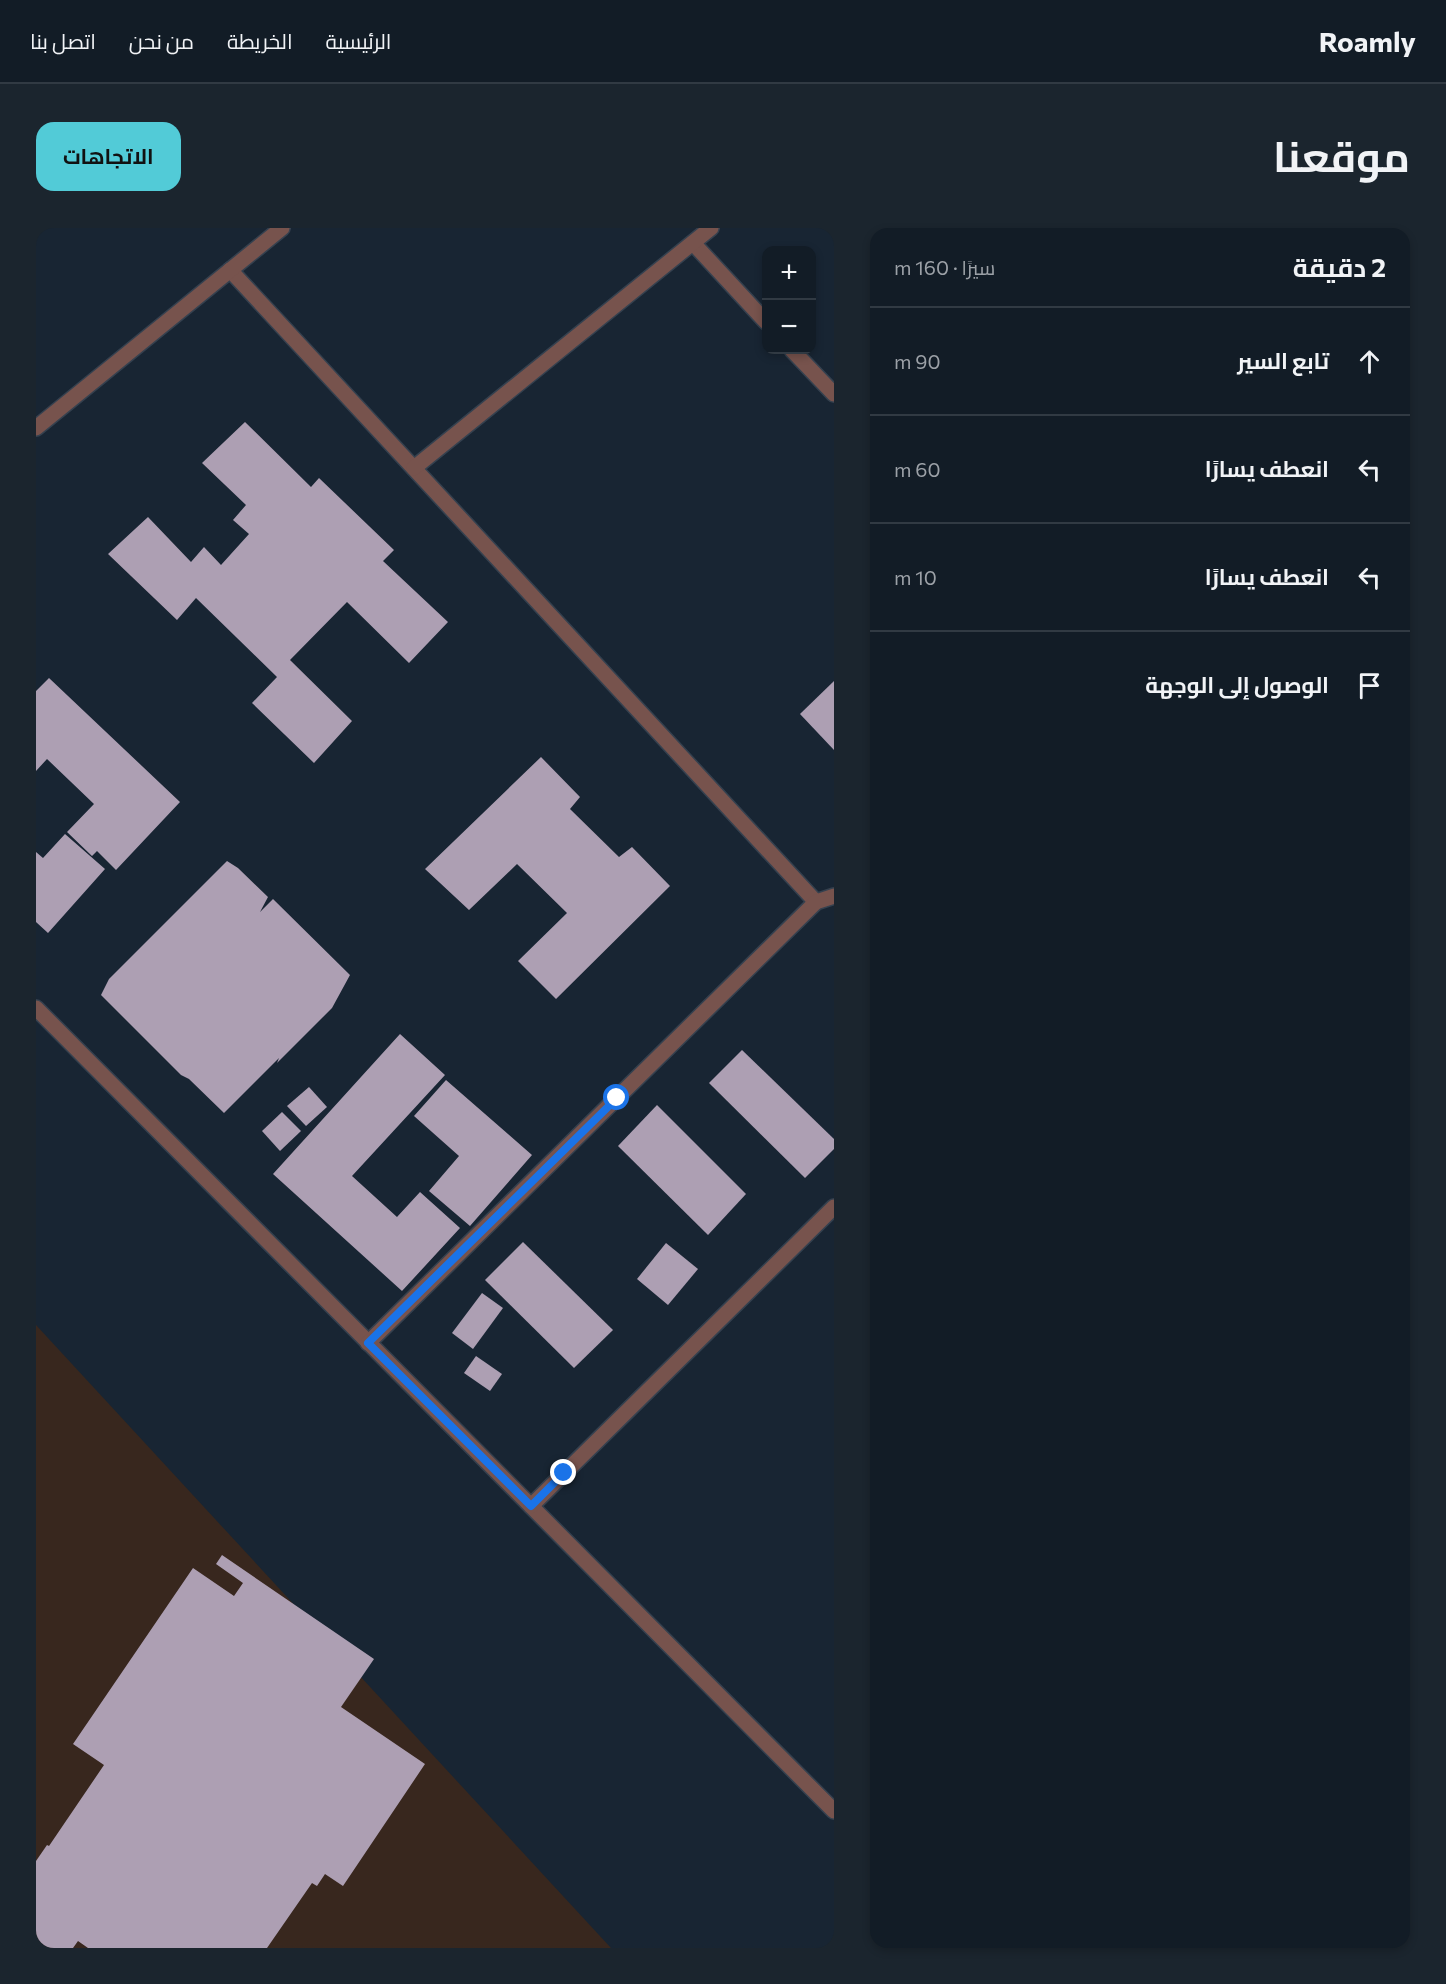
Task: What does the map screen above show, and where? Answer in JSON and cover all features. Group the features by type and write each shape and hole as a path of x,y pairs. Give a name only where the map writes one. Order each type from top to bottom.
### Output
{"lane":[{"path":"36,428 282,228"},
{"path":"414,468 711,228"},
{"path":"693,243 762,318"},
{"path":"230,270 816,902"},
{"path":"796,354 834,394"},
{"path":"368,1343 816,902 834,896"},
{"path":"36,1008 834,1812"},
{"path":"531,1506 834,1207"}],"shaded area":[{"path":"36,1325 611,1948 36,1948"}],"building":[{"path":"245,422 311,487 319,478 394,550 383,561 448,622 409,663 347,602 290,660 352,721 314,763 252,703 277,677 196,598 177,620 108,554 148,517 191,562 204,547 221,565 249,534 233,520 246,505 202,463"},
{"path":"49,678 180,802 116,870 97,851 92,856 67,832 94,804 47,759 36,771 36,691"},
{"path":"834,681 834,750 800,714"},
{"path":"541,757 580,797 570,809 619,857 632,847 670,886 556,999 518,961 567,913 517,864 469,910 425,869"},
{"path":"65,834 105,869 48,933 36,922 36,852 43,858"},
{"path":"227,861 238,868 268,897 260,912 273,899 350,975 332,1008 224,1113 189,1079 181,1075 101,995 109,979"},
{"path":"400,1034 445,1075 352,1176 397,1217 420,1192 460,1228 402,1291 273,1174"},
{"path":"742,1050 834,1139 834,1149 805,1178 709,1083"},
{"path":"446,1080 532,1155 470,1226 429,1191 459,1156 414,1116"},
{"path":"309,1087 327,1107 306,1126 287,1106"},
{"path":"657,1105 746,1194 708,1235 618,1146"},
{"path":"282,1112 301,1131 280,1151 262,1131"},
{"path":"523,1242 613,1330 574,1368 485,1280"},
{"path":"666,1243 698,1269 668,1305 637,1279"},
{"path":"482,1293 503,1308 473,1349 452,1333"},
{"path":"476,1356 502,1374 490,1391 464,1373"},
{"path":"222,1555 374,1659 341,1707 425,1764 343,1886 325,1874 317,1886 312,1883 267,1948 88,1948 78,1941 73,1948 36,1948 36,1861 47,1845 49,1846 104,1765 73,1744 193,1568 234,1596 243,1583 216,1564"}],"route":[{"path":"564,1473 531,1506 368,1343 617,1098"}]}
